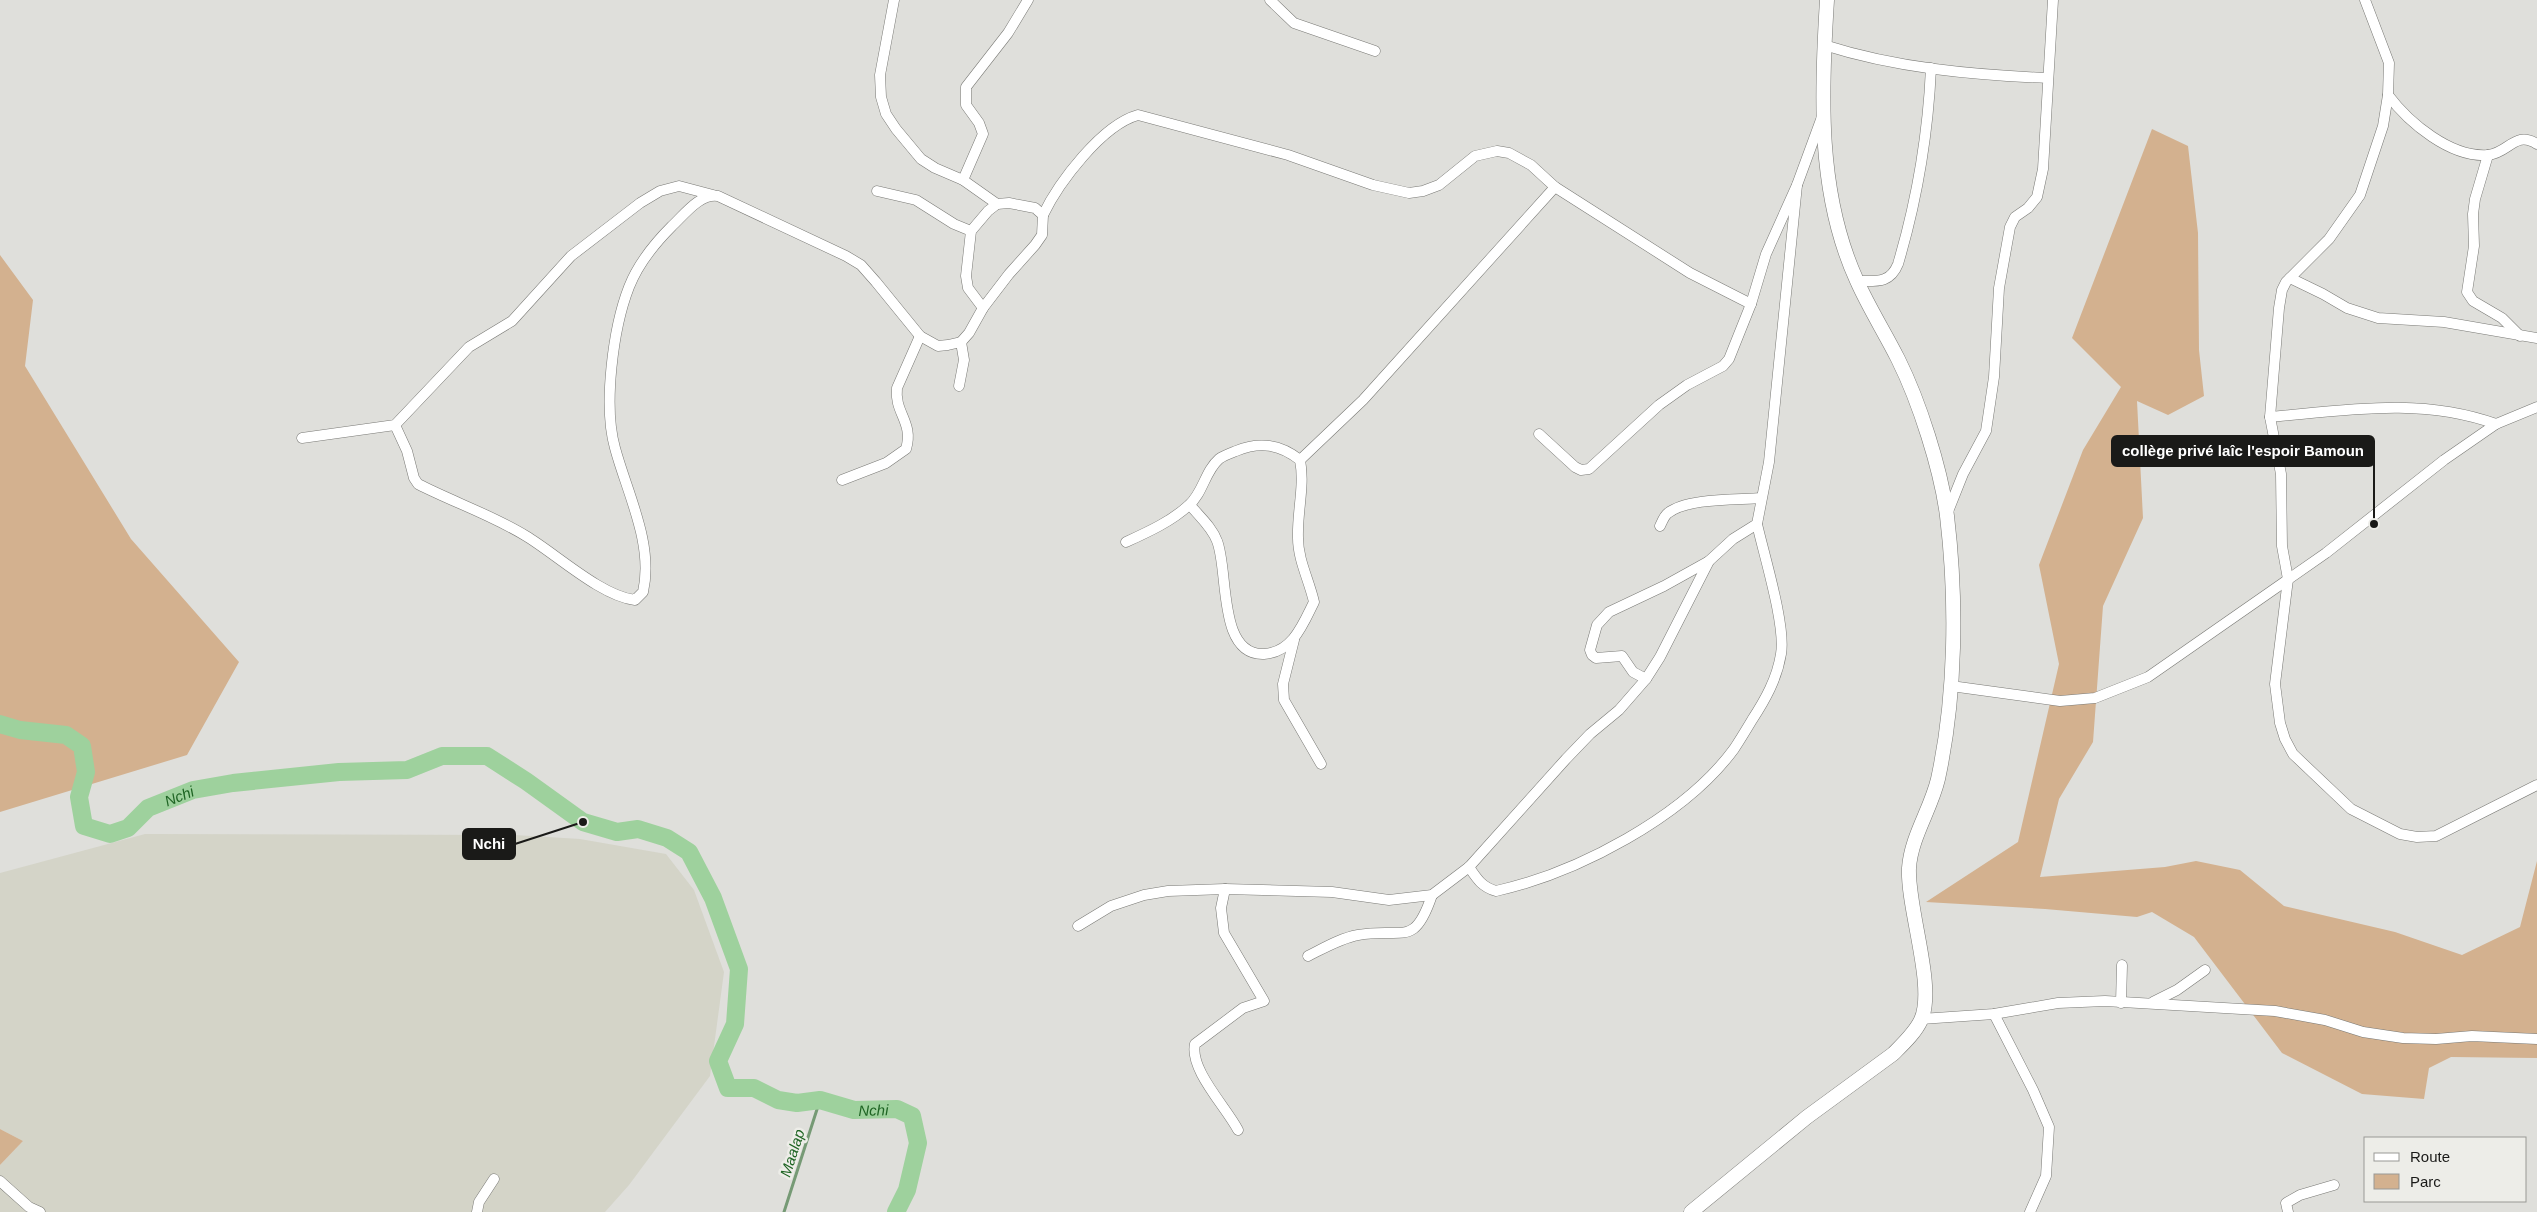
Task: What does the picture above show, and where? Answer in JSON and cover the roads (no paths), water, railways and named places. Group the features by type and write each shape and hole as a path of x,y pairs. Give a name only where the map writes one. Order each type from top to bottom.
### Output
{"main road":[{"path":"1691,1212 1807,1117 1893,1054 1906,1042 1921,1019 1924,1003 1924,978 1911,904 1909,864 1938,779 1951,686 1953,618 1946,514 1934,463 1913,392 1857,281 1836,217 1822,116 1827,0"}],"street":[{"path":"894,0 880,75 881,97 886,114 921,159 963,180 997,204"},
{"path":"963,180 983,134 979,123 966,105 966,87 1008,33 1028,0"},
{"path":"1270,0 1294,23 1375,51"},
{"path":"1946,514 1963,474 1986,431 1994,377 1999,288 2010,227 2015,217 2028,208 2040,187 2043,169 2053,0"},
{"path":"2365,0 2389,63 2388,95 2383,126 2360,195 2329,239 2290,278 2282,290 2279,308 2270,417 2281,474 2282,546 2288,579 2275,684 2280,723 2284,739 2293,754 2351,809 2400,834 2417,837 2436,836 2537,785"},
{"path":"1824,45 1846,52 1970,74 2048,78"},
{"path":"1857,281 1886,279 1894,274 1898,264 1917,192 1928,112 1931,68"},
{"path":"2388,95 2410,118 2442,143 2458,150 2488,155 2520,139 2527,138 2537,144"},
{"path":"302,438 396,425 468,347 512,322 570,256 640,203 660,191 679,186 713,195 846,256 861,265 920,336 938,346 961,342 969,333 983,308 1038,240 1044,227 1043,215 1063,179 1110,129 1126,118 1138,115 1216,138 1280,153 1374,185 1409,193 1423,191 1439,185 1475,156 1497,151 1521,158 1555,187 1690,273 1751,304"},
{"path":"1539,434 1575,468 1581,470 1589,469 1659,405 1687,385 1723,366 1729,359 1751,304 1766,254 1797,185 1822,116"},
{"path":"2488,155 2475,199 2473,214 2474,246 2467,292 2473,301 2502,318 2520,336"},
{"path":"1469,867 1478,882 1496,891 1557,874 1586,860 1664,814 1699,786 1733,750 1765,700 1775,678 1782,653 1779,623 1757,524 1769,462 1797,185"},
{"path":"1300,460 1363,400 1555,187"},
{"path":"877,191 916,200 954,224 971,231"},
{"path":"396,425 407,451 414,478 418,484 525,535 580,574 619,595 635,600 643,592 644,587 643,545 638,522 614,446 610,421 611,388 619,326 630,285 650,250 690,209 713,195"},
{"path":"983,308 968,288 966,276 971,231 988,211 997,204 1009,203 1035,208 1043,215"},
{"path":"2290,278 2347,308 2378,318 2444,322 2537,338"},
{"path":"842,480 886,464 906,449 909,430 896,396 897,388 920,336"},
{"path":"959,386 964,360 961,342"},
{"path":"2270,417 2377,408 2427,407 2475,416 2496,424"},
{"path":"1951,686 2060,701 2095,698 2148,677 2288,579 2496,424 2537,407"},
{"path":"1126,542 1166,521 1190,504 1219,459 1245,448 1274,445 1289,451 1300,460 1303,476 1298,536 1299,554 1314,602 1294,640 1283,684 1284,700 1321,764"},
{"path":"1660,526 1666,514 1692,504 1761,498"},
{"path":"1190,504 1216,539 1222,554 1229,616 1238,640 1246,650 1258,654 1271,653 1294,640"},
{"path":"1646,679 1633,672 1622,656 1596,658 1592,655 1590,650 1596,625 1609,612 1664,586 1709,561 1733,538 1757,524"},
{"path":"1078,926 1111,906 1144,895 1168,891 1225,889 1332,892 1389,900 1432,894 1469,867 1572,752 1619,710 1646,679 1660,657 1709,561"},
{"path":"1225,889 1221,908 1224,933 1264,1001 1243,1008 1195,1044 1193,1052 1194,1059 1204,1077 1238,1130"},
{"path":"1308,956 1357,935 1406,933 1416,928 1425,916 1432,894"},
{"path":"2121,1003 2122,965"},
{"path":"2148,1005 2164,998 2205,970"},
{"path":"1921,1019 1994,1014 2058,1003 2121,1003 2275,1011 2325,1020 2363,1032 2403,1038 2436,1040 2472,1036 2537,1039"},
{"path":"1994,1014 2033,1090 2049,1127 2046,1176 2030,1212"},
{"path":"477,1212 479,1202 494,1179"},
{"path":"0,1181 29,1207 40,1212"},
{"path":"2288,1212 2286,1203 2300,1195 2334,1185"}],"waterway":[{"name":"Nchi","path":"0,724 20,730 66,735 82,746 86,772 79,797 84,826 110,834 128,828 148,808 193,790 233,783 339,772 407,770 442,756 487,756 583,822 617,832 638,829 667,838 689,852 713,898 739,969 735,1024 718,1061 728,1088 754,1088 778,1100 797,1103 820,1100 854,1110 897,1109 912,1116 918,1143 907,1190 896,1212"},
{"name":"Maalap","path":"784,1212 820,1100"}],"place":[{"name":"collège privé laîc l'espoir Bamoun","path":"2374,524"},
{"name":"Nchi","path":"583,822"}]}
